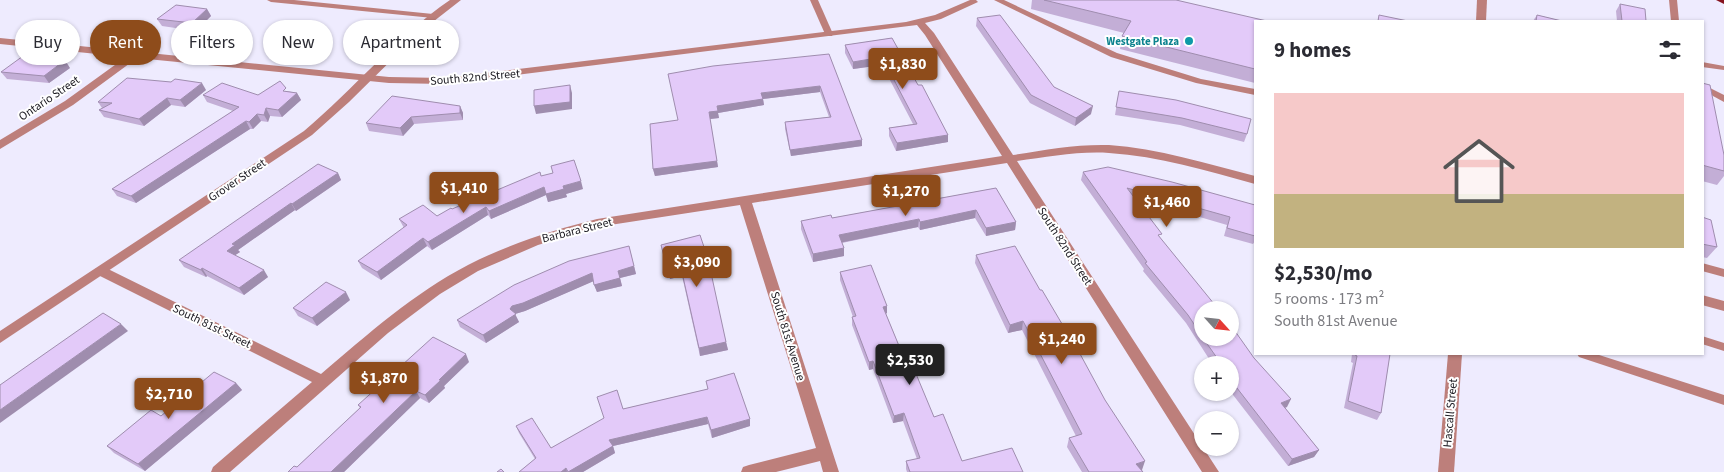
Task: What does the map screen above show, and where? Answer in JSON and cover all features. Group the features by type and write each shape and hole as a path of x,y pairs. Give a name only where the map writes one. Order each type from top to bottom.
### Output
{"street":[{"name":"Grover Street","path":"0,338 308,133 332,112 415,30 456,0"},
{"path":"1481,20 1482,0"},
{"name":"South 82nd Street","path":"161,56 367,77 420,81 469,80 919,22 938,17 971,1"},
{"name":"South 82nd Street","path":"919,22 929,33 1211,472"},
{"name":"South 82nd Street","path":"0,41 90,50"},
{"name":"Ontario Street","path":"0,145 69,103 121,65"},
{"name":"Barbara Street","path":"219,472 386,325 422,299 472,269 523,245 560,232 597,223 1085,149 1137,152 1254,180"},
{"name":"South 81st Avenue","path":"745,200 830,472"},
{"name":"South 81st Street","path":"101,271 323,381"},
{"path":"1704,301 1724,306"},
{"name":"Hascall Street","path":"1446,472 1455,355"},
{"path":"749,472 824,453"}],"lane":[{"path":"271,0 433,16"},
{"path":"814,0 829,34"},
{"path":"998,0 1114,55 1199,81 1254,92"},
{"path":"1673,0 1675,20"},
{"path":"1704,64 1724,68"},
{"path":"1704,87 1724,99"},
{"path":"1704,268 1724,273"},
{"path":"1704,341 1724,347"},
{"path":"1586,355 1724,400"}],"building":[{"name":"Westgate Plaza","path":"1044,0 1176,0 1263,20 1254,20 1254,69 1122,36 1131,21"},
{"path":"1620,4 1645,9 1646,20 1622,20"},
{"path":"176,5 207,9 195,20 157,19"},
{"path":"1000,15 1054,87 1093,106 1076,118 1031,95 977,18"},
{"path":"1379,15 1403,20 1378,20"},
{"path":"1537,15 1558,20 1536,20"},
{"path":"892,38 918,85 922,85 948,135 897,143 889,128 917,124 882,57 853,62 845,45"},
{"path":"829,54 862,140 790,150 785,122 831,117 820,86 761,93 763,99 717,106 718,111 709,112 717,161 653,169 650,124 678,120 668,74 713,66"},
{"path":"15,62 15,65 58,65 44,76 1,72"},
{"path":"127,78 171,82 175,79 202,83 180,100 167,98 139,119 99,110 112,103 98,102"},
{"path":"280,81 286,88 283,91 297,93 278,110 266,108 264,115 257,114 249,122 246,121 131,196 112,189 239,107 203,95 222,83 258,95"},
{"path":"1704,84 1710,85 1724,155 1724,171 1704,166"},
{"path":"570,85 570,102 534,106 534,90"},
{"path":"1119,91 1176,100 1251,119 1247,134 1182,118 1116,107"},
{"path":"392,96 460,106 460,113 411,117 400,128 366,123"},
{"path":"574,160 581,181 563,186 564,189 546,194 544,187 489,211 486,207 428,242 423,238 377,272 358,261 407,225 399,219 423,205 437,216 451,208 540,172 541,176 553,173 551,166"},
{"path":"318,164 338,173 232,244 235,245 227,251 264,270 239,288 202,268 201,270 179,260"},
{"path":"1108,167 1254,205 1254,236 1227,228 1230,217 1127,188 1162,234 1158,235 1212,301 1194,301 1194,324 1145,263 1147,262 1083,172"},
{"path":"996,188 1016,222 986,228 976,210 920,222 919,219 839,235 844,248 813,254 801,221 831,215 832,218"},
{"path":"1704,218 1711,220 1717,247 1704,244"},
{"path":"700,235 708,259 726,342 699,348 681,268 668,271 661,245"},
{"path":"629,246 634,266 618,271 620,278 594,285 592,273 512,306 510,309 516,314 483,335 457,320 514,285 569,261"},
{"path":"1015,246 1040,290 1042,290 1066,328 1105,400 1145,461 1136,464 1143,472 1089,472 1069,438 1082,434 1023,321 1010,325 976,255"},
{"path":"871,265 887,306 883,307 904,358 909,357 934,417 943,414 962,461 1012,448 1023,472 910,472 906,461 920,458 904,413 894,416 873,361 869,362 852,317 856,316 840,272"},
{"path":"326,282 346,292 312,318 293,308"},
{"path":"103,313 121,324 0,410 0,385"},
{"path":"433,337 466,354 425,395 416,391 331,472 288,472 294,466 297,467 361,407 358,405"},
{"path":"1239,337 1254,358 1291,399 1281,403 1319,450 1292,459 1239,391 1239,356 1216,356 1209,346 1239,346"},
{"path":"1355,355 1390,355 1381,413 1348,401 1357,356"},
{"path":"214,372 236,383 138,464 107,446 151,410 161,416"},
{"path":"734,373 750,419 711,430 707,417 609,440 613,446 568,472 566,468 561,472 519,472 536,458 516,426 532,418 551,448 604,418 597,397 617,390 623,409 708,389 706,381"}],"place":[{"name":"Westgate Plaza","path":"1189,41"}]}
